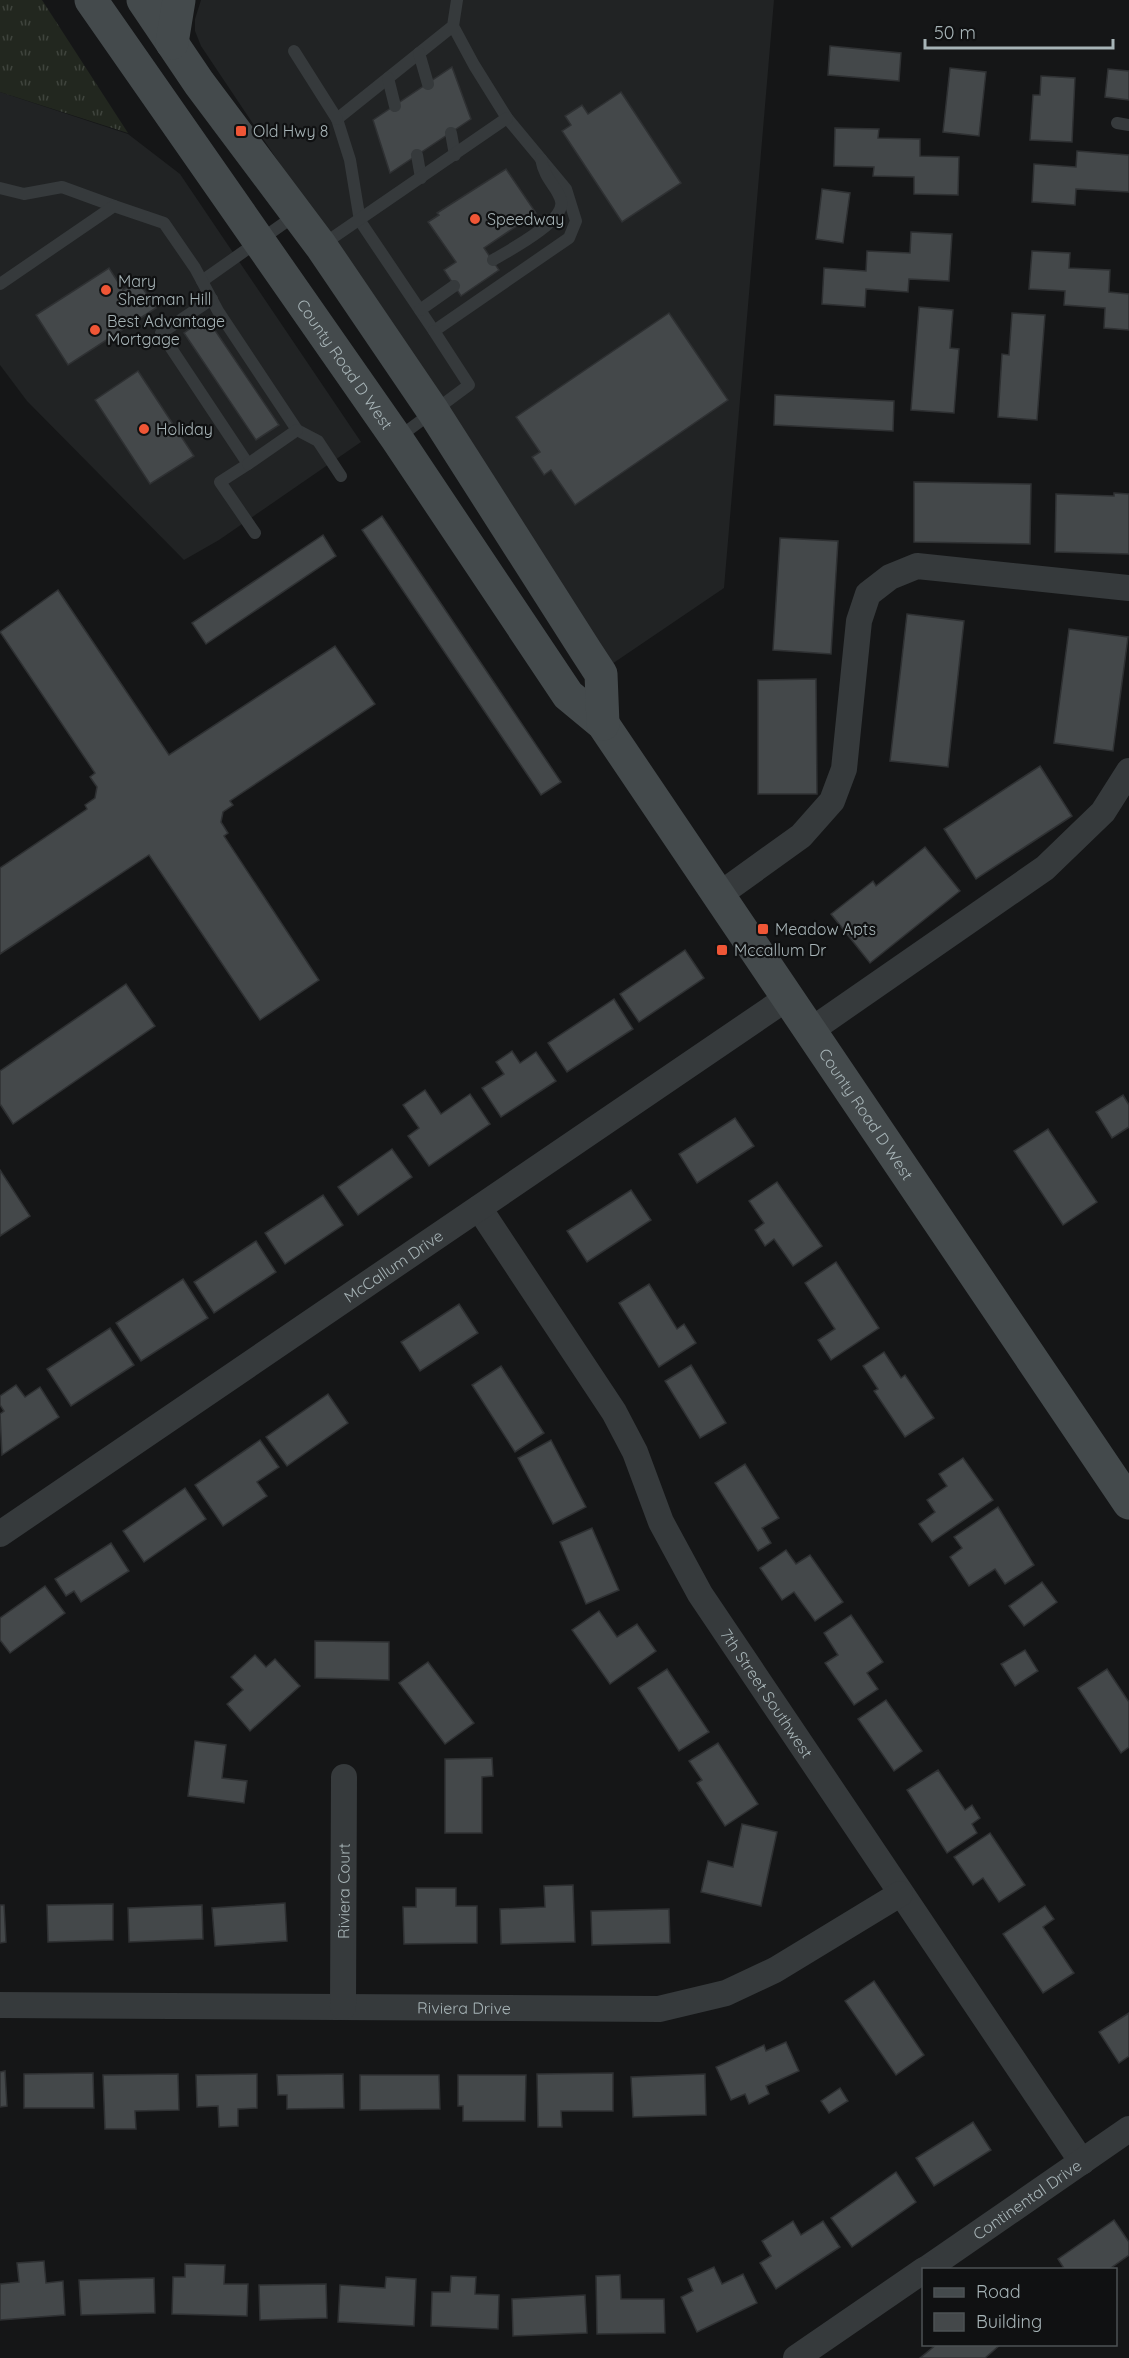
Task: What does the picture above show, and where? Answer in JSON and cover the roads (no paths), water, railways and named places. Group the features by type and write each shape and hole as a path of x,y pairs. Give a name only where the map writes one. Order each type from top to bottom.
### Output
{"main road":[{"name":"County Road D West","path":"91,0 397,439 568,695 603,724 1129,1503"},
{"path":"143,0 199,83 321,246 433,411 601,674 603,724"},
{"path":"172,43 179,0"}],"street":[{"path":"719,895 801,836 832,801 844,769 859,621 868,594 890,577 917,566 1129,588"},
{"path":"810,1031 1045,868 1103,812 1129,771"},
{"name":"McCallum Drive","path":"0,1534 787,998"},
{"name":"7th Street Southwest","path":"479,1208 614,1412 635,1452 661,1522 700,1594 1082,2162"},
{"name":"Riviera Court","path":"344,1777 344,2007"},
{"name":"Riviera Drive","path":"0,2006 659,2009 726,1993 765,1975 900,1894"},
{"name":"Continental Drive","path":"927,2268 1129,2129"},
{"name":"Continental Drive","path":"796,2358 922,2271"}],"lane":[{"path":"434,331 569,238 576,221 572,203 557,176 507,118 453,26 457,0"},
{"path":"336,118 453,26"},
{"path":"294,51 336,118 350,160 360,221 469,386 397,439"},
{"path":"419,53 428,84"},
{"path":"388,78 395,106"},
{"path":"321,246 507,118"},
{"path":"451,133 455,155"},
{"path":"417,155 421,178"},
{"path":"493,260 550,223 560,213 561,201 544,175 541,158"},
{"path":"0,188 24,194 62,187 164,223 297,430 318,441 341,476"},
{"path":"0,284 114,206"},
{"path":"202,281 298,213"},
{"path":"420,310 454,286"},
{"path":"212,299 161,333 248,464"},
{"path":"255,533 220,482 297,430"}],"place":[{"name":"Old Hwy 8","path":"241,131"},
{"name":"Speedway","path":"475,219"},
{"name":"Mary Sherman Hill","path":"106,290"},
{"name":"Best Advantage Mortgage","path":"95,330"},
{"name":"Holiday","path":"144,429"},
{"name":"Meadow Apts","path":"763,929"},
{"name":"Mccallum Dr","path":"722,950"}]}
